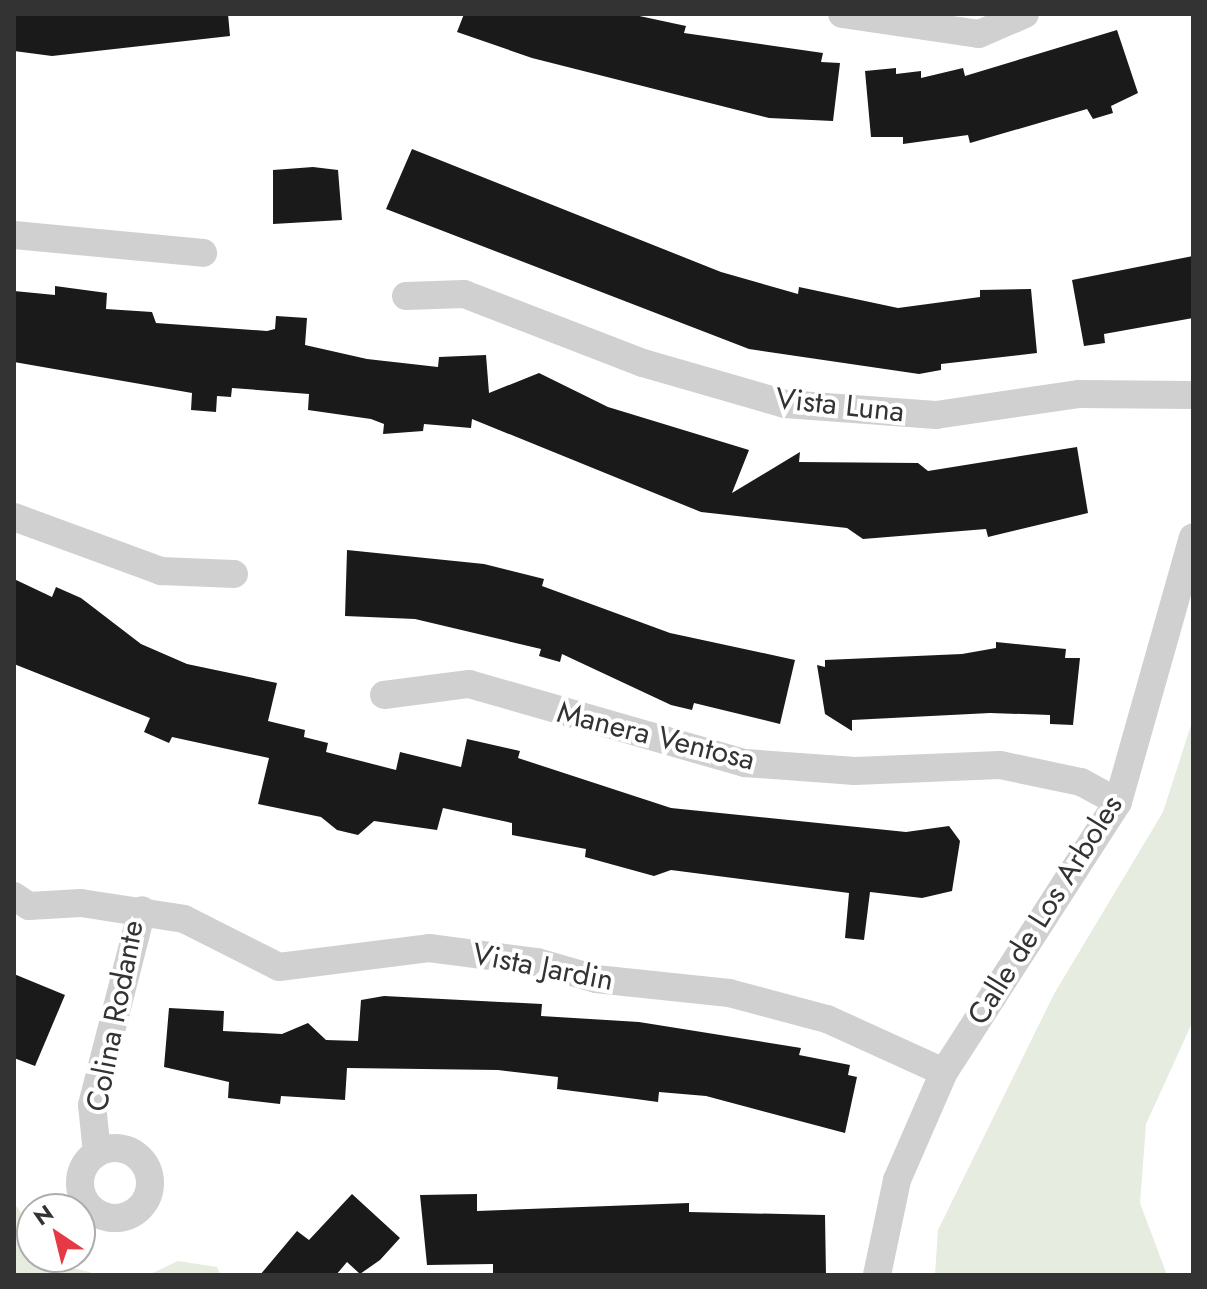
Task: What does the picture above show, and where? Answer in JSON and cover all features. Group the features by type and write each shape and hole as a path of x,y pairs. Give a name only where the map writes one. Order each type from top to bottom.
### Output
{"street":[{"path":"842,14 979,34 1025,14"},
{"path":"14,235 203,253"},
{"name":"Vista Luna","path":"406,296 464,294 643,363 785,404 936,415 1079,394 1193,395"},
{"path":"14,517 161,571 234,574"},
{"name":"Calle de Los Arboles","path":"877,1275 897,1180 944,1072 1118,802 1193,537"},
{"name":"Manera Ventosa","path":"384,695 469,684 745,763 855,771 1000,765 1081,782 1118,802"},
{"name":"Colina Rodante","path":"14,896 29,906 142,910 92,1105 97,1153"},
{"name":"Vista Jardin","path":"142,910 184,919 279,967 429,948 537,962 596,979 729,993 827,1019 944,1072"}],"shaded area":[{"path":"1193,719 1193,1021 1146,1124 1140,1203 1167,1275 935,1275 938,1230 1054,994 1163,812"},
{"path":"14,1203 16,1273 100,1275 14,1275"},
{"path":"178,1261 217,1267 221,1275 148,1275"}],"building":[{"path":"14,14 228,14 230,36 52,56 14,51"},
{"path":"464,14 630,14 686,26 684,33 823,53 821,62 840,63 833,121 769,118 532,58 457,32"},
{"path":"1117,30 1138,93 1111,106 1113,113 1093,119 1087,109 970,143 968,135 903,144 903,137 871,137 865,71 896,68 896,74 921,71 921,78 963,68 965,76"},
{"path":"412,149 721,272 798,294 799,287 898,308 980,297 980,290 1031,289 1037,353 941,364 941,370 919,374 749,349 386,209"},
{"path":"313,167 338,170 342,220 273,224 273,170"},
{"path":"1193,256 1193,318 1104,334 1105,343 1084,346 1072,280"},
{"path":"55,286 107,293 106,309 152,312 156,323 267,331 275,329 276,316 307,318 305,345 367,359 438,367 439,357 486,355 489,393 539,373 608,407 749,450 732,493 800,452 799,462 918,463 928,471 1077,447 1088,513 988,537 986,529 863,539 847,528 701,512 472,419 471,428 424,424 423,431 383,434 384,424 371,419 308,410 309,394 232,388 231,397 217,396 216,412 191,410 192,393 14,362 14,291 55,295"},
{"path":"347,550 484,564 544,579 542,586 670,633 795,660 780,724 694,703 692,710 671,705 562,654 560,662 539,656 541,649 415,619 345,616"},
{"path":"14,579 52,597 56,587 81,598 141,644 187,664 277,683 268,721 305,730 304,737 328,743 326,752 396,770 400,752 461,767 467,739 520,751 518,758 671,808 906,832 949,826 960,841 952,891 922,898 870,892 864,940 845,938 849,893 671,870 654,876 585,857 586,849 512,835 512,823 443,808 437,830 374,821 358,835 337,830 321,817 258,804 269,758 172,737 169,743 144,732 150,718 14,664"},
{"path":"996,642 1066,649 1065,658 1080,658 1073,725 1050,724 1050,715 990,713 852,720 852,731 825,714 817,665 825,667 825,660 962,654 996,648"},
{"path":"14,974 65,995 35,1066 14,1058"},
{"path":"384,996 542,1004 541,1016 639,1022 801,1048 799,1055 850,1065 848,1075 857,1077 845,1133 706,1096 659,1092 658,1102 557,1089 558,1077 498,1070 347,1068 345,1100 281,1096 280,1104 228,1098 229,1082 164,1067 169,1008 224,1011 223,1031 282,1034 308,1023 326,1040 358,1041 361,1000"},
{"path":"352,1194 400,1238 380,1260 360,1274 347,1262 336,1275 260,1275 297,1231 309,1240"},
{"path":"477,1194 477,1211 689,1203 689,1212 825,1215 826,1275 493,1275 493,1264 427,1265 420,1195"}]}
